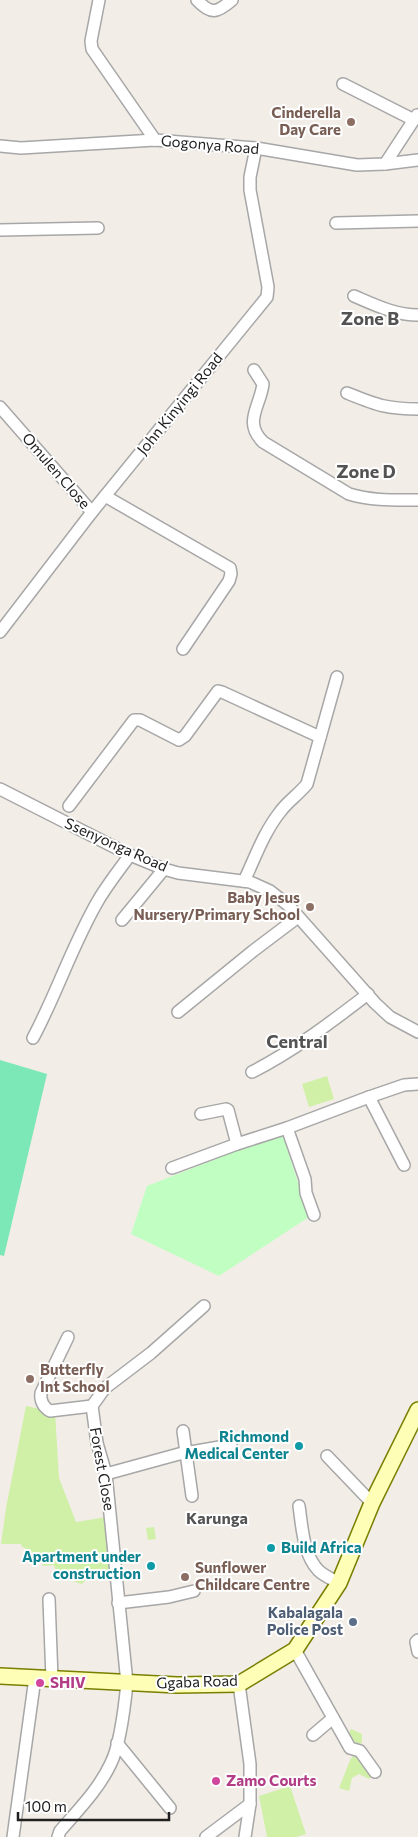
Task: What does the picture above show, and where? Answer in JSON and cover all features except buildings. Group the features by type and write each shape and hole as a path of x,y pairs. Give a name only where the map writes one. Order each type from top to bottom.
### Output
{"main road":[{"name":"Ggaba Road","path":"0,1676 177,1685 239,1684 295,1650 339,1583 372,1503 418,1410"}],"street":[{"path":"99,0 92,49 155,140"},
{"path":"196,0 205,9 212,11 220,10 232,0"},
{"path":"344,84 416,117 385,164"},
{"name":"Gogonya Road","path":"0,146 21,148 155,140 256,148 356,165 418,160"},
{"name":"John Kinyingi Road","path":"0,632 92,512 267,297 268,287 250,190 250,177 256,148"},
{"path":"336,223 418,221"},
{"path":"0,230 81,230 98,228"},
{"path":"354,296 398,313 418,315"},
{"path":"254,370 263,384 254,413 253,426 257,436 263,442 349,494 379,501 418,500"},
{"path":"347,393 378,406 418,409"},
{"name":"Omulen Close","path":"0,407 92,512"},
{"path":"105,496 230,568 229,581 183,649"},
{"path":"244,881 272,823 281,810 307,784 337,677"},
{"path":"64,812 134,720 140,720 179,740 185,736 218,692 222,692 320,737"},
{"name":"Ssenyonga Road","path":"1,793 64,812 130,855 164,869 244,881 256,884 270,891 279,897 298,917 375,1004 390,1017 418,1032"},
{"path":"33,1038 83,930 99,900 130,855"},
{"path":"122,920 164,869"},
{"path":"178,1012 252,951 298,917"},
{"path":"252,1072 282,1056 328,1025 368,994"},
{"path":"172,1168 404,1085 418,1084"},
{"path":"369,1097 404,1165"},
{"path":"200,1114 228,1110 237,1144"},
{"path":"287,1128 305,1179 306,1193 314,1215"},
{"name":"Forest Close","path":"58,1837 60,1831 99,1786 113,1761 127,1683 106,1474 97,1443 92,1406 105,1388 152,1352 204,1306"},
{"path":"68,1336 41,1392 41,1401 50,1411 92,1406"},
{"path":"183,1431 192,1496"},
{"path":"106,1474 186,1452 231,1445"},
{"path":"327,1456 372,1503"},
{"path":"298,1506 307,1549 312,1562 319,1571 339,1583"},
{"path":"118,1603 169,1597 194,1591"},
{"path":"49,1599 52,1679"},
{"path":"418,1640 416,1642 416,1650 418,1652"},
{"path":"295,1650 350,1748 360,1751 375,1772"},
{"path":"13,1837 35,1678"},
{"path":"239,1684 250,1764 250,1804 246,1837"},
{"path":"313,1735 333,1718"},
{"path":"117,1743 170,1808"},
{"path":"206,1837 250,1804"}],"green space":[{"path":"0,1060 47,1074 4,1256 0,1255"},
{"path":"327,1076 334,1099 309,1107 302,1084"},
{"path":"282,1133 309,1217 219,1276 131,1234 147,1186"},
{"path":"26,1406 55,1412 59,1478 76,1522 107,1517 111,1572 88,1577 82,1584 72,1581 66,1569 58,1579 54,1565 43,1566 37,1555 26,1555 25,1548 21,1544 1,1544"},
{"path":"154,1527 156,1539 148,1540 146,1528"},
{"path":"351,1729 362,1734 362,1743 356,1744 349,1733"},
{"path":"358,1753 373,1775 369,1779 359,1774 352,1778 349,1791 339,1788 351,1758"},
{"path":"290,1786 306,1834 296,1837 267,1837 259,1796"}],"place":[{"name":"Cinderella Day Care","path":"351,122"},
{"name":"Baby Jesus Nursery/Primary School","path":"310,907"},
{"name":"Butterfly Int School","path":"30,1379"},
{"name":"Richmond Medical Center","path":"299,1446"},
{"name":"Build Africa","path":"271,1548"},
{"name":"Apartment under construction","path":"151,1566"},
{"name":"Sunflower Childcare Centre","path":"185,1577"},
{"name":"Kabalagala Police Post","path":"353,1622"},
{"name":"SHIV","path":"40,1683"},
{"name":"Zamo Courts","path":"216,1781"}],"district":[{"name":"Zone B","path":"370,319"},
{"name":"Zone D","path":"366,472"},
{"name":"Central","path":"297,1042"},
{"name":"Karunga","path":"217,1518"}]}
